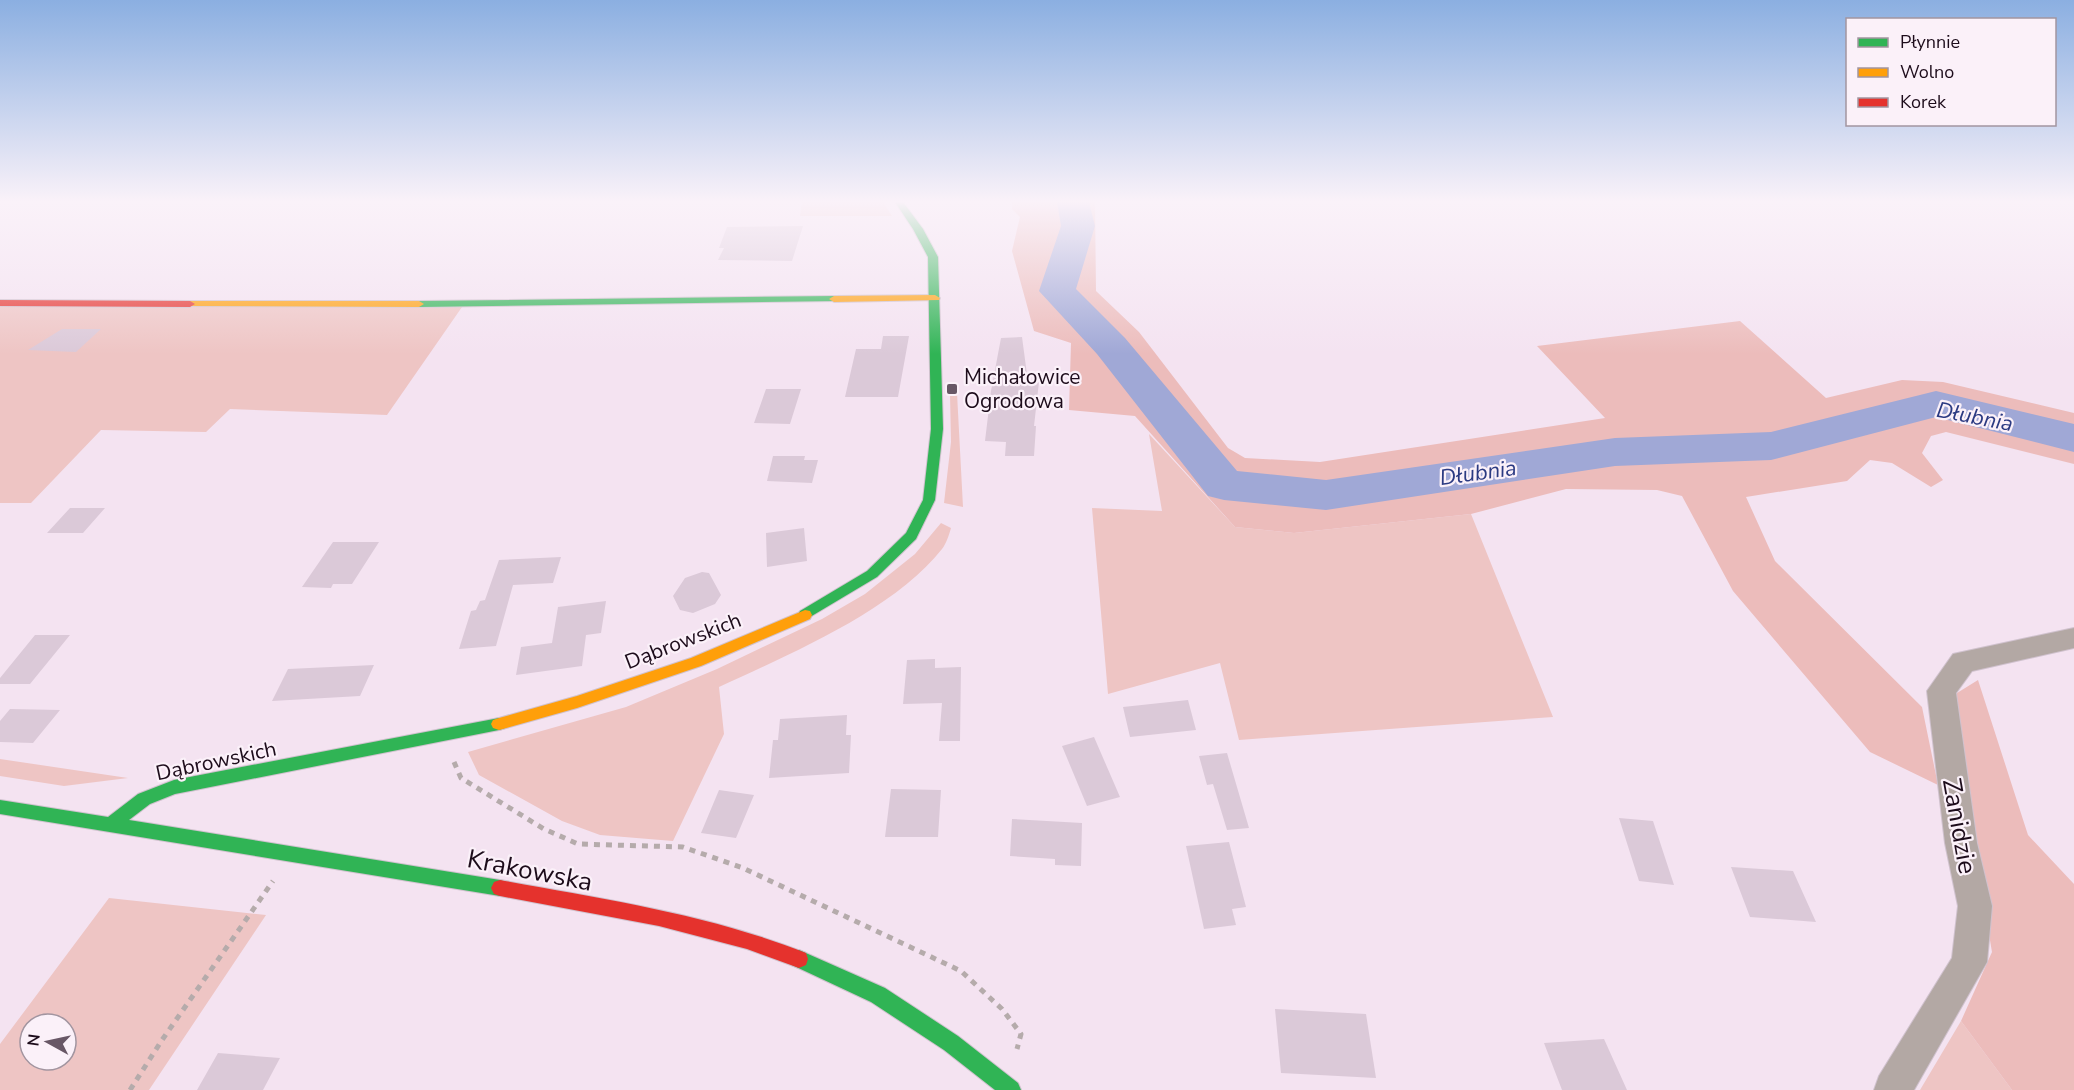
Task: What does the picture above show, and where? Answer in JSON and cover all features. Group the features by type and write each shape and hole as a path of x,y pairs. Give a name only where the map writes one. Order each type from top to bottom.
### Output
{"street":[{"name":"Dąbrowskich","path":"112,824 144,800 174,787 488,727 577,702 696,662 801,618 872,574 911,536 929,500 937,429 933,257 930,253"},
{"path":"0,303 330,305 934,298"},
{"name":"Zanidzie","path":"1893,1090 1969,962 1975,906 1961,843 1941,692 1963,662 2074,638"},
{"name":"Krakowska","path":"0,807 439,878 659,918 747,940 794,957 878,995 951,1043 1009,1089"}],"path":[{"path":"453,734 454,762 461,778 544,829 578,844 683,847 743,868 961,971 1002,1009 1021,1034 1009,1089"},
{"path":"130,1090 292,853"}],"shaded area":[{"path":"1013,253 1096,253 1096,291 1139,332 1228,448 1245,458 1320,462 1605,418 1537,346 1740,321 1826,398 1902,380 1943,382 2074,413 2074,464 1946,432 1931,436 1922,453 1943,480 1931,487 1892,463 1870,460 1847,481 1746,497 1775,561 1922,707 1938,785 1870,752 1733,591 1682,496 1657,490 1566,489 1471,514 1294,533 1235,527 1135,416 1069,410 1071,343 1034,331"},
{"path":"0,306 462,307 387,415 230,409 206,432 101,430 31,503 0,503"},
{"path":"957,393 963,507 944,503 951,442 950,394"},
{"path":"1149,434 1235,527 1294,533 1471,514 1553,717 1239,740 1220,663 1108,694 1092,508 1162,511"},
{"path":"941,523 951,528 943,547 921,571 896,592 839,629 719,687 724,734 673,841 600,835 562,821 479,775 468,752 626,707 717,669 822,619 865,594 915,554"},
{"path":"1978,680 2028,835 2074,884 2074,1090 2012,1090 1961,1021 1992,952 1949,698"},
{"path":"0,759 128,778 64,786 0,776"},
{"path":"109,898 266,915 149,1090 0,1090 0,1044 18,1020 18,1072 78,1072 78,1012 24,1012"},
{"path":"1961,1021 2012,1090 1920,1090"}],"building":[{"path":"722,253 795,253 792,261 718,260"},
{"path":"62,329 101,329 76,352 28,350"},
{"path":"883,336 909,336 898,397 845,397 856,349 881,349"},
{"path":"1022,337 1028,382 1039,382 1034,426 1036,426 1034,456 1005,456 1006,442 985,441 991,391 1001,338"},
{"path":"766,389 801,389 790,424 754,423"},
{"path":"773,456 805,456 804,460 818,460 812,483 767,481"},
{"path":"70,508 105,508 83,533 47,533"},
{"path":"804,528 807,561 767,567 766,533"},
{"path":"333,542 379,542 352,584 333,584 331,588 302,587"},
{"path":"561,557 553,583 513,585 496,646 459,649 471,611 476,610 480,601 485,600 499,560"},
{"path":"702,572 709,573 721,595 715,604 693,613 680,610 673,596 685,578"},
{"path":"606,601 601,633 586,635 582,666 516,675 521,647 552,643 558,607"},
{"path":"35,635 70,635 30,684 0,684 0,678"},
{"path":"935,659 935,668 961,667 960,741 939,741 942,703 903,704 907,660"},
{"path":"374,665 360,696 272,701 288,669"},
{"path":"1188,700 1196,730 1130,737 1123,707"},
{"path":"10,709 60,710 33,743 0,742 0,721"},
{"path":"847,715 846,735 851,735 849,773 769,778 773,740 778,740 780,719"},
{"path":"1094,737 1120,797 1087,806 1062,746"},
{"path":"1227,753 1249,828 1227,830 1213,784 1207,785 1199,756"},
{"path":"891,789 941,790 938,837 885,837"},
{"path":"719,790 754,795 736,838 701,833"},
{"path":"1619,818 1653,821 1674,885 1639,881"},
{"path":"1012,819 1082,823 1081,866 1055,865 1055,859 1010,856"},
{"path":"1229,842 1246,907 1232,909 1236,925 1204,929 1186,846"},
{"path":"1731,867 1793,871 1816,922 1750,917"},
{"path":"1275,1009 1366,1014 1376,1078 1281,1073"},
{"path":"1604,1039 1627,1090 1562,1090 1544,1043"},
{"path":"218,1053 280,1058 263,1090 197,1090"}],"waterway":[{"name":"Dłubnia","path":"1069,253 1057,291 1111,346 1224,485 1326,495 1615,452 1771,446 1936,404 2074,438"}],"traffic: fast":[{"path":"805,615 872,574 911,536 929,500 937,429 933,257 931,253"},
{"path":"419,304 834,299"},
{"path":"112,824 144,799 174,787 499,724"},
{"path":"0,807 500,888"},
{"path":"799,959 878,995 951,1043 1011,1090"}],"traffic: slow":[{"path":"834,299 935,298"},
{"path":"190,304 419,304"},
{"path":"499,724 577,702 696,662 805,615"}],"traffic: jam":[{"path":"0,303 190,304"},
{"path":"500,888 659,918 747,940 799,959"}],"place":[{"name":"Michałowice Ogrodowa","path":"952,389"}]}
